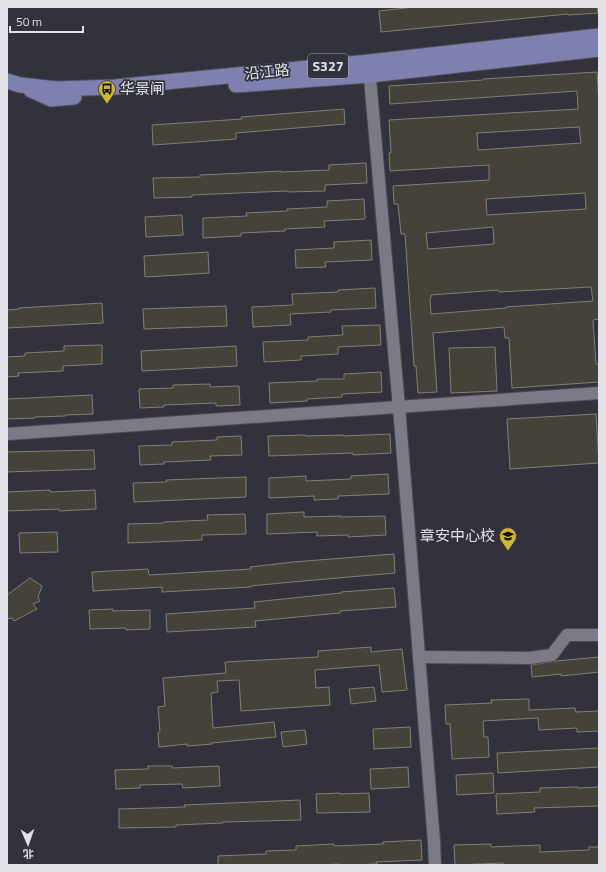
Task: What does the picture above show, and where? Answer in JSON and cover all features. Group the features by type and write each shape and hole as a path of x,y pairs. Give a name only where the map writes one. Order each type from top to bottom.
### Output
{"main road":[{"name":"沿江路","path":"370,69 599,36"},
{"name":"沿江路","path":"14,83 54,94 115,87 370,69 599,49"}],"street":[{"path":"370,69 399,407 435,865"},
{"path":"7,434 599,393"},
{"path":"419,657 529,658 552,655 567,635 599,636"}],"building":[{"path":"414,7 597,7 598,13 568,14 381,32 379,11"},
{"path":"597,72 599,101 599,319 593,320 596,364 599,364 599,382 512,388 509,338 505,338 504,327 433,333 437,392 418,393 416,366 414,366 405,234 401,234 398,204 394,204 393,186 489,180 489,165 390,171 389,153 391,153 389,120 578,109 577,91 390,104 389,86","holes":["579,127 581,143 478,150 477,133","585,193 586,209 487,215 486,199","493,227 494,244 428,249 426,233","591,287 593,301 431,314 431,295 498,290 499,292"]},
{"path":"344,109 345,124 236,133 236,139 153,145 152,125 242,119 241,117"},
{"path":"366,163 367,183 325,185 325,191 287,191 154,198 153,178 329,170 329,165"},
{"path":"364,199 365,219 324,221 325,227 285,229 285,231 241,233 241,236 203,238 203,218 247,216 246,213 327,207 327,201"},
{"path":"182,215 183,235 146,237 145,217"},
{"path":"371,240 372,260 325,262 326,267 296,268 295,250 334,248 334,242"},
{"path":"208,252 209,273 145,277 144,256"},
{"path":"375,288 376,308 290,314 291,325 253,327 252,307 293,305 292,294 338,292 338,290"},
{"path":"102,303 103,323 7,328 7,310"},
{"path":"226,306 227,326 144,329 143,309"},
{"path":"380,325 381,345 338,347 338,354 301,356 301,360 264,362 263,342 308,340 308,337 343,335 342,326"},
{"path":"102,345 102,364 63,366 63,371 18,373 19,376 7,377 7,357 25,356 25,353 64,351 64,346"},
{"path":"236,346 237,366 142,371 141,351"},
{"path":"495,347 497,391 451,393 449,348"},
{"path":"381,372 382,392 342,394 342,397 270,403 269,383 317,381 317,379 344,379 344,374"},
{"path":"210,384 210,387 239,386 240,405 216,406 216,403 164,405 164,407 140,408 139,389 173,388 173,385"},
{"path":"92,395 93,414 7,419 7,399"},
{"path":"596,414 599,463 510,469 507,419"},
{"path":"390,434 391,453 269,456 268,436 343,436"},
{"path":"241,436 242,455 210,456 211,460 164,462 164,464 140,465 139,446 172,445 172,442 217,440 217,437"},
{"path":"94,450 95,469 7,472 7,452"},
{"path":"388,474 389,494 338,496 338,499 314,500 314,496 269,498 269,478 306,476 306,481 351,479 351,476"},
{"path":"246,477 246,497 134,502 133,483 167,482 166,480"},
{"path":"50,490 50,492 95,490 96,509 7,511 7,492"},
{"path":"304,512 304,517 385,516 386,535 348,537 348,535 317,536 317,532 267,534 267,514"},
{"path":"245,514 246,534 202,535 202,540 128,543 128,524 208,520 207,515"},
{"path":"57,532 58,552 20,553 19,533"},
{"path":"394,554 395,573 251,587 162,592 162,587 93,591 92,572 148,569 149,575 251,569 250,567 293,562"},
{"path":"30,578 42,586 38,597 40,601 33,604 37,609 14,621 12,618 7,619 7,595"},
{"path":"394,588 396,607 340,611 340,613 255,621 256,627 167,632 166,614 255,608 254,602 341,592"},
{"path":"113,609 113,611 150,610 150,629 90,629 89,610"},
{"path":"371,647 371,652 402,649 407,690 382,692 379,665 315,670 316,688 329,687 330,705 241,711 239,680 217,681 218,692 211,693 213,728 274,722 276,737 211,743 212,744 187,746 187,744 159,747 158,733 160,732 158,707 165,706 163,678 226,673 225,662 318,657 318,651"},
{"path":"599,657 599,672 532,677 531,665"},
{"path":"374,687 376,701 351,704 349,689"},
{"path":"529,699 529,710 575,708 576,712 599,711 599,731 577,732 577,728 539,730 538,718 483,721 484,737 488,737 489,757 452,759 450,724 446,724 445,705 492,703 491,700"},
{"path":"410,727 411,747 374,749 373,729"},
{"path":"305,730 307,744 283,747 281,732"},
{"path":"599,748 599,767 498,773 497,753"},
{"path":"148,766 172,766 172,768 219,766 220,786 183,788 182,784 140,785 140,788 116,789 115,770 148,769"},
{"path":"408,767 409,787 371,789 370,769"},
{"path":"493,773 494,793 457,795 456,775"},
{"path":"599,787 599,806 534,808 535,812 497,814 496,794 540,792 540,788"},
{"path":"369,793 370,812 317,813 316,794"},
{"path":"300,800 301,820 223,822 176,825 176,827 119,828 119,809 185,807 184,805"},
{"path":"421,840 422,860 376,862 377,864 351,865 218,865 218,856 266,854 266,851 296,850 296,846 383,844 383,842"},
{"path":"491,844 491,847 540,845 540,852 589,850 589,847 599,847 599,865 503,865 503,863 455,865 454,845"}],"place":[{"name":"华景闸","path":"107,104"},
{"name":"章安中心校","path":"508,551"}]}
